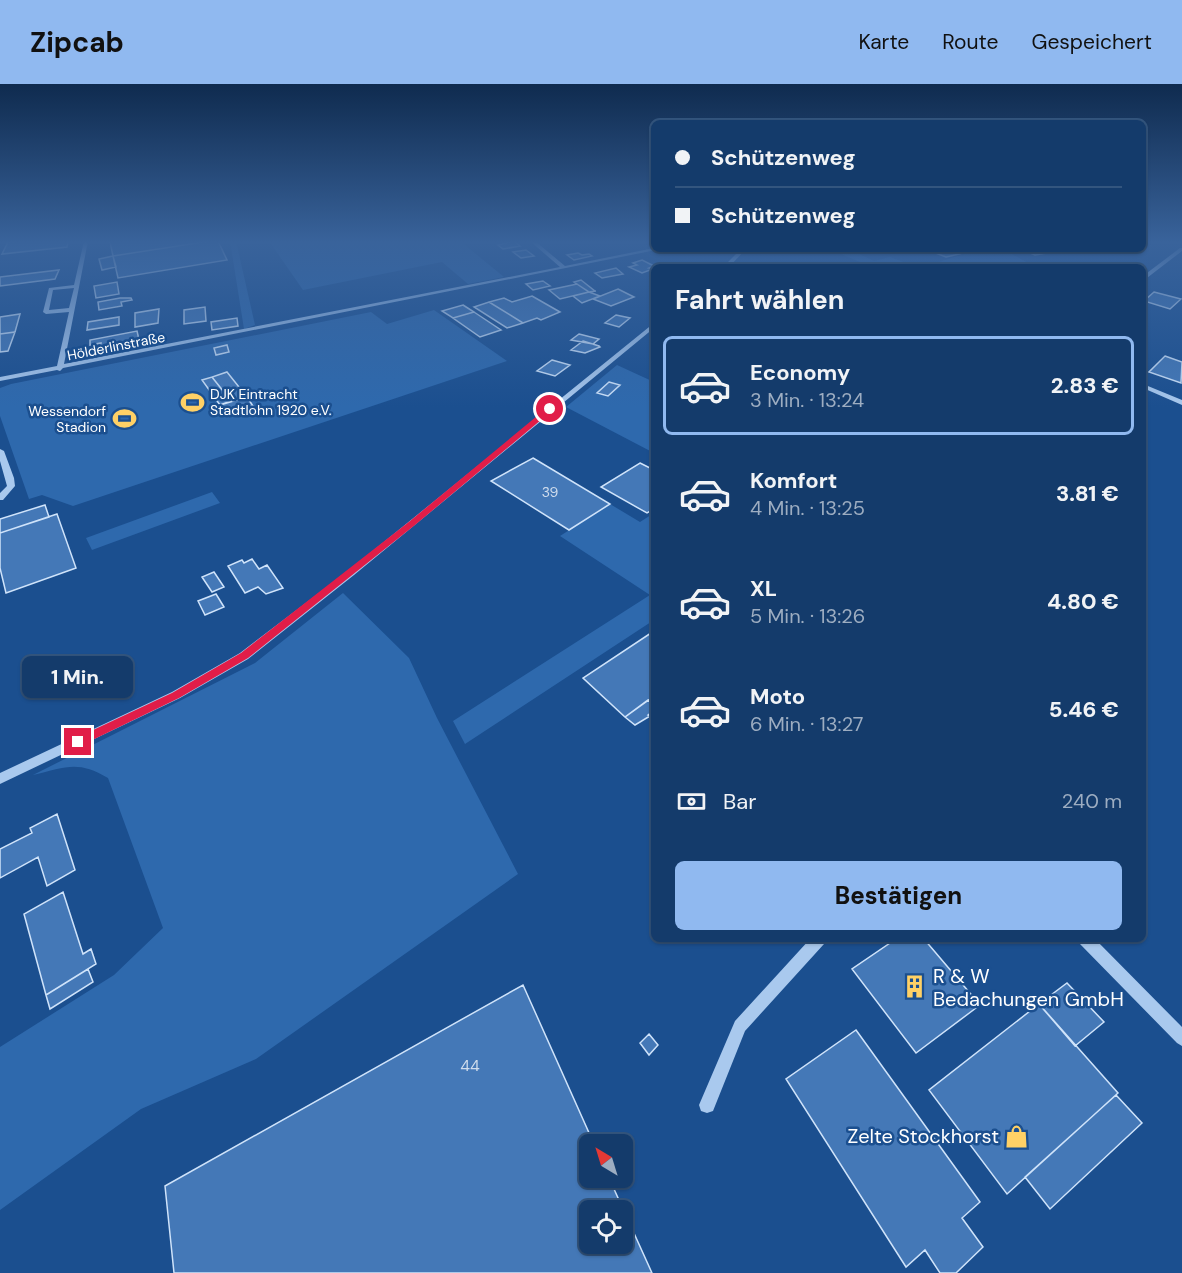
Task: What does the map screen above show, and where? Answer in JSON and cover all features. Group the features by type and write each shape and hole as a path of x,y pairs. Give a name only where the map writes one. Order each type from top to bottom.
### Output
{"street":[{"path":"49,296 46,312 72,310"},
{"path":"60,369 74,296"},
{"name":"Hölderlinstraße","path":"0,379 422,296"},
{"path":"0,779 176,695 244,656 395,537 651,327"},
{"path":"1146,387 1182,403"},
{"path":"0,451 11,486 0,498"},
{"path":"707,1105 740,1026 816,942"},
{"path":"1088,942 1182,1038"}],"shaded area":[{"path":"239,296 249,296 255,325 244,329"},
{"name":"DJK Eintracht Stadtlohn 1920 e.V.","path":"434,310 507,361 73,506 42,495 29,499 0,416 0,388 371,312 387,324"},
{"path":"617,365 651,381 651,451 566,407"},
{"path":"212,492 220,503 92,550 86,538"},
{"path":"610,504 640,522 651,515 651,622 465,744 453,721 650,595 560,536"},
{"path":"343,593 409,658 437,718 518,874 256,1059 141,1109 0,1210 0,1047 114,975 163,928 108,778 98,772 80,767 63,768 33,775 255,663"}],"building":[{"path":"533,296 560,312 541,320 537,318 523,323 489,302 504,298 512,302"},
{"path":"574,296 599,296 582,303"},
{"path":"599,296 634,297 611,306 593,299"},
{"path":"1149,296 1181,299 1170,309 1146,302"},
{"path":"131,298 132,300 121,302 122,306 99,310 98,302"},
{"path":"489,302 523,323 507,328 474,307"},
{"path":"463,305 474,312 453,318 442,311"},
{"path":"205,307 206,321 184,324 184,310"},
{"path":"159,309 158,323 135,327 135,313"},
{"path":"474,312 501,330 480,337 453,318"},
{"path":"20,314 15,332 0,334 0,317"},
{"path":"616,315 630,318 619,327 605,323"},
{"path":"119,317 119,325 87,330 88,322"},
{"path":"237,318 238,326 212,330 211,322"},
{"path":"137,331 140,344 115,349 115,346 101,346 101,343 90,345 90,340"},
{"path":"15,332 8,351 0,352 0,334"},
{"path":"579,334 599,339 593,344 571,340"},
{"path":"583,341 600,347 585,353 571,350"},
{"path":"227,345 229,352 216,355 214,348"},
{"path":"1165,356 1182,362 1181,383 1149,372"},
{"path":"552,360 570,365 555,376 537,371"},
{"path":"227,372 247,397 231,401 212,377"},
{"path":"212,377 231,401 220,405 202,380"},
{"path":"609,382 620,385 608,396 597,393"},
{"path":"247,397 253,406 226,414 220,405"},
{"path":"533,458 610,504 569,530 491,481"},
{"path":"640,463 651,468 651,511 647,513 601,487"},
{"path":"45,505 49,517 0,533 0,519"},
{"path":"57,514 76,568 6,593 0,568 0,533"},
{"path":"252,559 259,569 267,565 283,588 266,594 258,587 245,593 228,566 242,560 244,563"},
{"path":"214,572 224,587 212,592 202,577"},
{"path":"216,594 224,607 205,615 198,601"},
{"path":"651,633 651,698 625,717 583,678"},
{"path":"648,700 651,702 651,712 648,715 650,716 635,725 625,717"},
{"path":"57,814 75,870 47,886 38,857 0,878 0,849 32,833 30,828"},
{"path":"63,892 83,954 91,949 96,964 46,995 24,914"},
{"name":"R & W Bedachungen GmbH","path":"892,942 927,942 980,1005 916,1053 852,969"},
{"path":"88,969 93,982 50,1009 46,995"},
{"path":"1067,983 1104,1022 1075,1046 1039,1004"},
{"path":"523,985 590,1134 579,1134 579,1188 614,1188 619,1200 579,1200 579,1254 633,1254 633,1231 652,1273 174,1273 165,1186"},
{"name":"Zelte Stockhorst","path":"1039,1004 1118,1093 1007,1194 929,1090"},
{"path":"856,1030 980,1202 962,1218 983,1247 956,1273 940,1273 925,1250 906,1267 786,1079"},
{"path":"649,1034 658,1045 649,1055 640,1043"},
{"path":"1116,1095 1142,1123 1050,1209 1025,1177"}],"place":[{"name":"DJK Eintracht Stadtlohn 1920 e.V.","path":"192,402"},
{"name":"Wessendorf Stadion","path":"124,419"},
{"name":"R & W Bedachungen GmbH","path":"915,987"},
{"name":"Zelte Stockhorst","path":"1017,1136"}],"route":[{"path":"78,742 176,695 244,656 351,573 550,409"}]}
